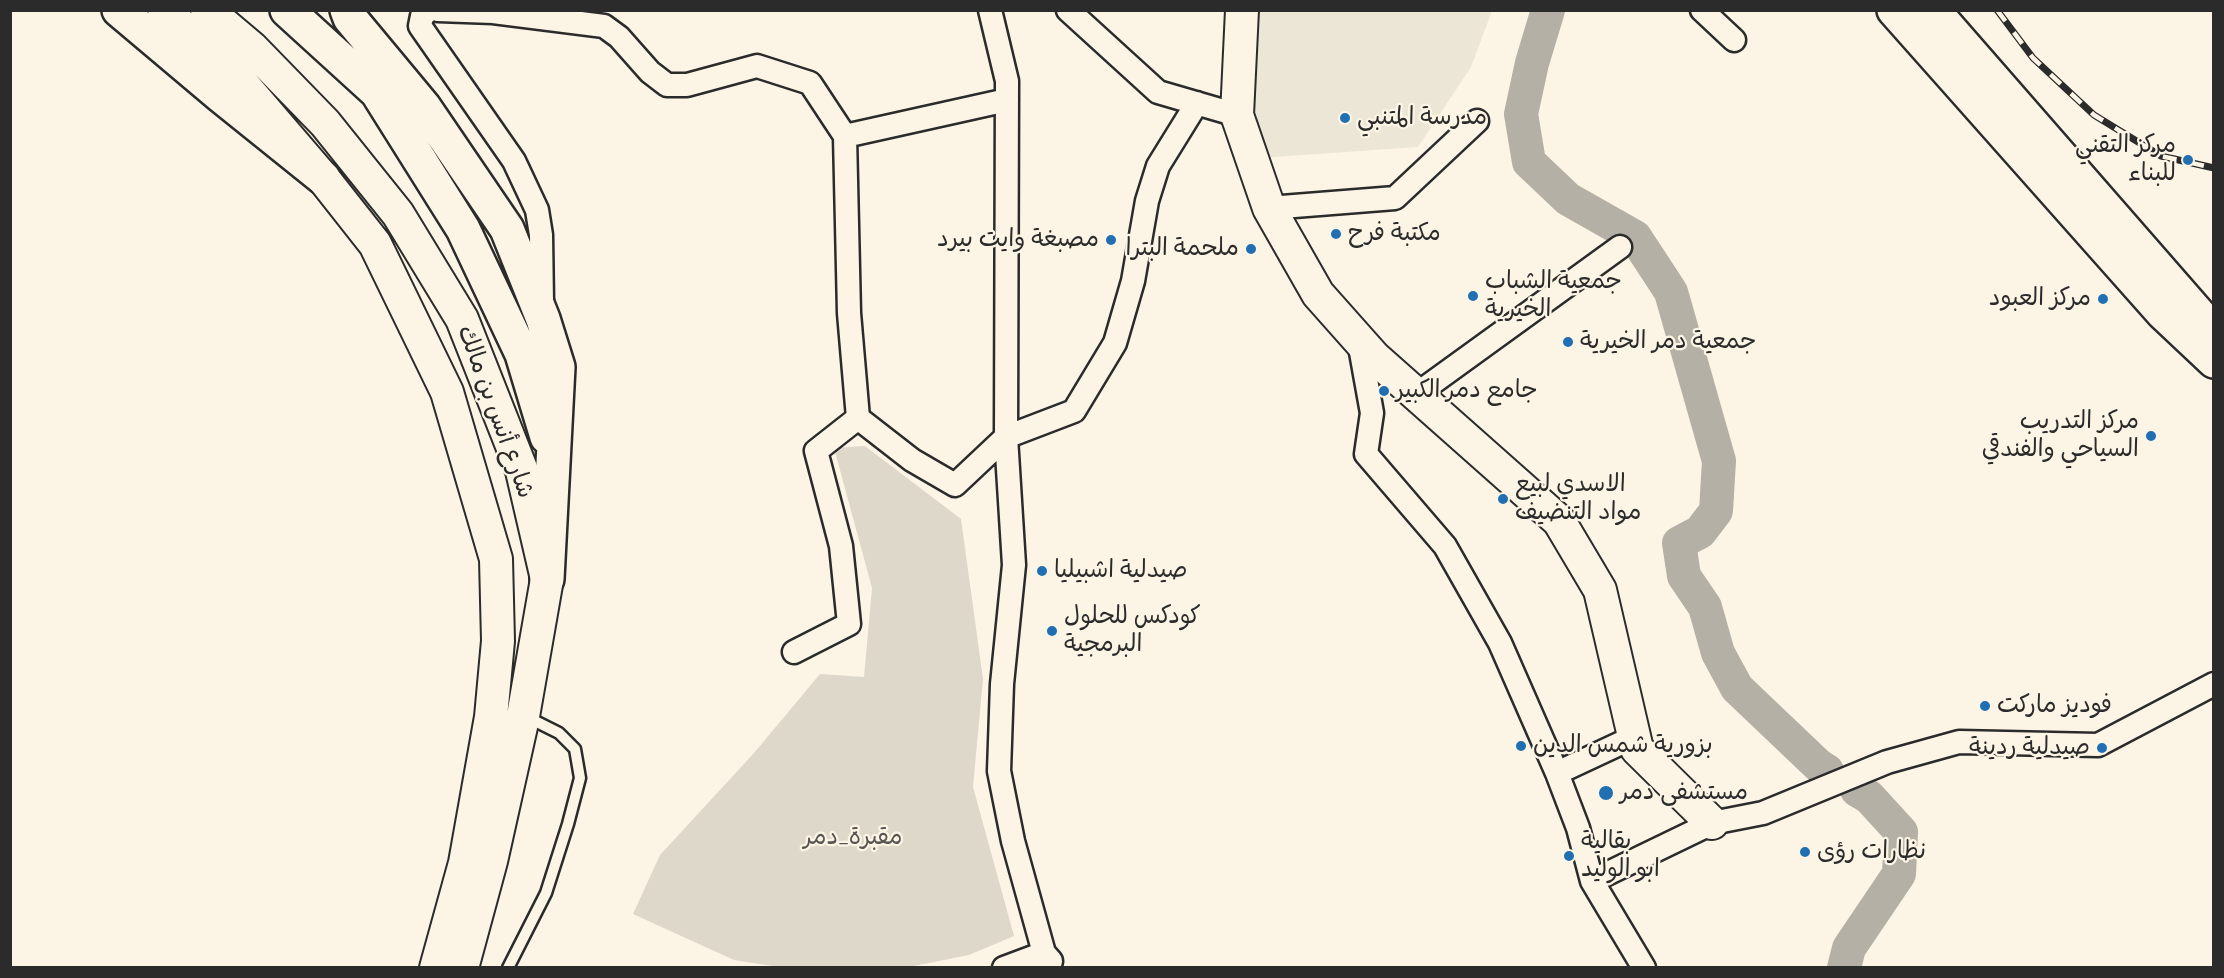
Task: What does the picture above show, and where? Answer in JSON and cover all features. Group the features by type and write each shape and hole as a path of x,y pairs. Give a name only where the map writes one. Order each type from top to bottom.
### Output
{"main road":[{"path":"119,10 220,96 323,178"},
{"name":"شارع أنس بن مالك","path":"164,10 233,73 323,178 375,244 447,392 496,559 498,641 491,717 465,863 436,968"},
{"name":"شارع أنس بن مالك","path":"207,10 252,48 325,123 398,214 462,319 522,471 547,579 522,718 491,861 462,968"},
{"path":"287,10 377,92 463,229 522,354 554,459"},
{"path":"347,10 350,18 424,107 507,229 543,319 558,367 547,579"},
{"path":"1242,10 1237,115 1269,208 1318,294 1374,357 1559,521 1600,590 1637,749 1712,823"},
{"path":"1894,10 2163,313 2214,361"},
{"path":"1933,10 2214,332"},
{"path":"491,717 522,718"}],"street":[{"path":"429,10 422,16 420,26 514,161 537,210 541,235 543,319"},
{"path":"438,10 493,12 604,26 619,37 650,72 667,85 687,86 757,66 810,82 845,136 849,313 858,418 912,460 955,485 1006,437 1074,411 1115,343 1133,281 1147,201 1158,166 1197,104"},
{"path":"990,10 1007,81 1006,437 1014,565 1002,684 999,771 1013,841 1047,963 1004,968"},
{"path":"1068,10 1158,92 1237,115"},
{"path":"1702,10 1734,40"},
{"path":"845,136 1007,100"},
{"path":"1269,208 1395,198 1477,120"},
{"path":"1417,394 1620,247"},
{"path":"1359,340 1372,413 1366,454 1445,546 1500,643 1557,772 1578,828 1592,881 1644,968"},
{"path":"794,652 849,624 841,546 816,451 858,418"},
{"path":"1592,881 1712,823 1763,813 1887,762 1959,742 2098,745 2214,684"},
{"path":"1557,772 1634,737"}],"lane":[{"path":"508,968 546,893 580,778 575,749 559,733 522,718"}],"shaded area":[{"path":"1251,11 1492,11 1471,67 1418,147 1245,159"}],"green space":[{"name":"مقبرة_دمر","path":"865,446 961,519 983,679 973,787 1014,936 969,955 909,967 779,967 734,960 633,914 660,855 754,753 820,674 864,677 872,588 834,448"}],"waterway":[{"path":"1548,10 1532,63 1521,114 1529,162 1568,199 1635,237 1671,292 1719,461 1716,511 1700,532 1679,543 1684,576 1705,607 1718,653 1737,688 1827,771"},
{"path":"1844,968 1849,948 1899,874 1901,832 1869,797 1857,790"}],"railway":[{"path":"1997,10 2033,58 2094,115 2161,156 2214,168"}],"place":[{"name":"مدرسة المتنبي","path":"1345,118"},
{"name":"مركز التقني للبناء","path":"2188,160"},
{"name":"مكتبة فرح","path":"1336,234"},
{"name":"مصبغة وايت بيرد","path":"1111,240"},
{"name":"ملحمة البترا","path":"1251,249"},
{"name":"جمعية الشباب الخيرية","path":"1473,296"},
{"name":"مركز العبود","path":"2103,299"},
{"name":"جمعية دمر الخيرية","path":"1568,342"},
{"name":"جامع دمر الكبير","path":"1384,391"},
{"name":"مركز التدريب السياحي والفندقي","path":"2151,436"},
{"name":"الاسدي لبيع مواد التنضيف","path":"1503,499"},
{"name":"صيدلية اشبيليا","path":"1042,571"},
{"name":"كودكس للحلول البرمجية","path":"1052,631"},
{"name":"فوديز ماركت","path":"1985,706"},
{"name":"بزورية شمس الدين","path":"1521,746"},
{"name":"صيدلية ردينة","path":"2102,748"},
{"name":"مستشفى دمر","path":"1606,793"},
{"name":"نظارات رؤى","path":"1805,852"},
{"name":"بقالية ابو الوليد","path":"1569,856"}]}
